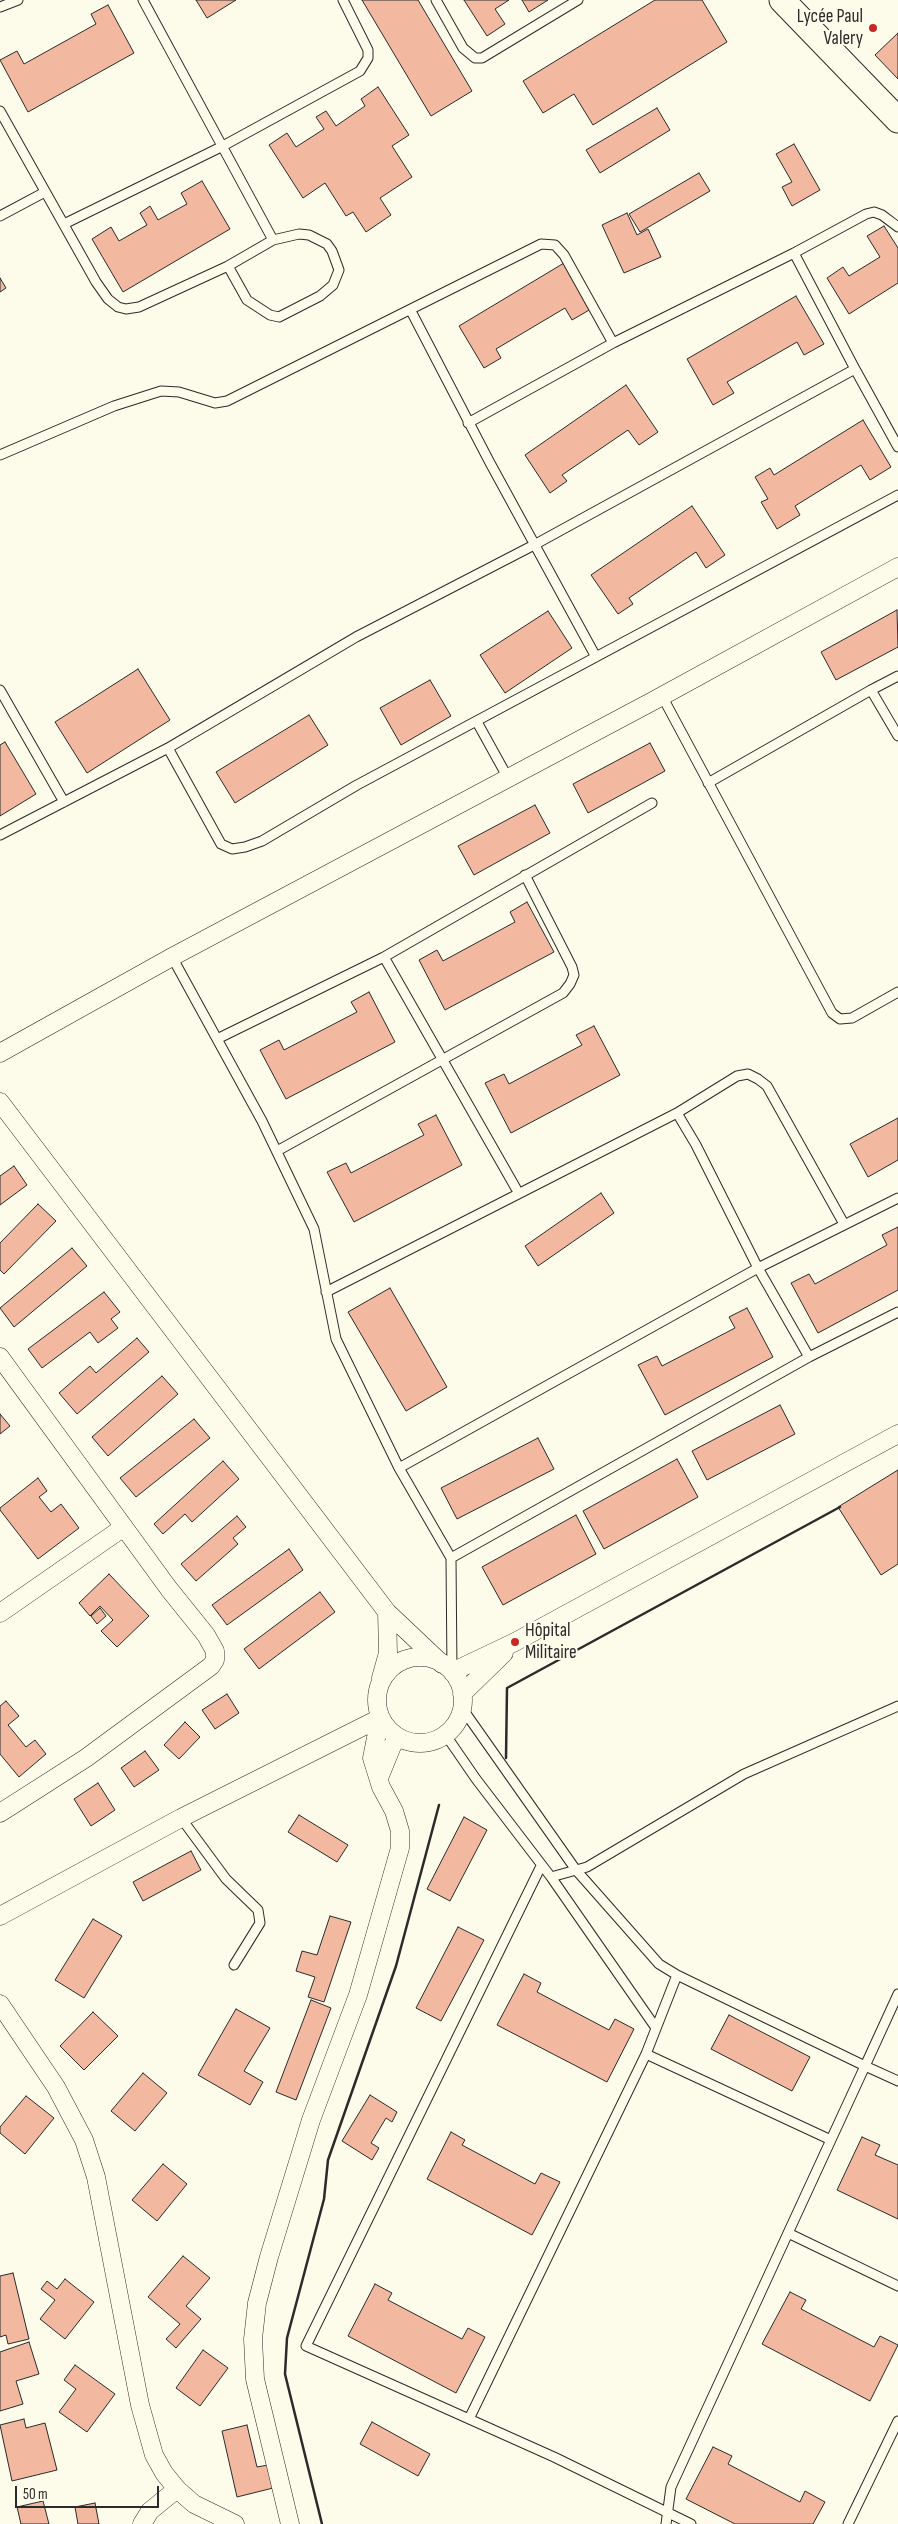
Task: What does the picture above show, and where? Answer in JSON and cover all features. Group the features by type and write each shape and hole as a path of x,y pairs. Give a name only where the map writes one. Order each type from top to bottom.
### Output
{"main road":[{"path":"782,0 898,120"}],"street":[{"path":"0,1053 172,957 662,696 898,567"},
{"path":"0,1102 386,1612 447,1668 462,1701"},
{"path":"0,1357 124,1527 206,1635 215,1651 215,1660 211,1666 86,1758 0,1813"},
{"path":"379,1687 391,1668 410,1658 421,1657 447,1668 515,1642 898,1434"},
{"path":"2,1609 124,1527"},
{"path":"386,1612 388,1653 379,1687 378,1708 380,1718 386,1727 401,1739"},
{"path":"379,1778 392,1746 397,1739 424,1743 445,1734 453,1727 462,1701 515,1642"},
{"path":"290,2524 255,2379 252,2339 257,2303 311,2120 358,1995 396,1864 400,1831 372,1758 380,1718"},
{"path":"0,1916 181,1818 380,1718"},
{"path":"0,2004 56,2087 84,2140 96,2178 140,2405 154,2455 176,2489 194,2504 235,2524"},
{"path":"142,2524 150,2511 176,2489"}],"lane":[{"path":"0,7 18,0"},
{"path":"144,0 273,240"},
{"path":"64,224 222,147 360,71 368,58 368,50 342,0"},
{"path":"436,0 463,48 475,58 482,58 578,0"},
{"path":"0,111 100,288 108,299 118,307 126,309 138,307 228,266 273,240 299,234 319,238 327,244 339,270 333,286 328,291 285,316 275,317 247,300 228,266"},
{"path":"0,216 45,192"},
{"path":"468,423 613,343 874,212 889,217 898,227"},
{"path":"0,456 114,406 161,391 179,392 216,403 227,401 411,311 535,246 547,243 555,245 564,255 613,343"},
{"path":"794,253 854,369 898,447"},
{"path":"411,311 468,423 596,657"},
{"path":"0,835 168,748 356,637 534,545 854,369"},
{"path":"168,748 221,844 232,849 245,847 262,841 357,785 898,495"},
{"path":"708,783 898,676"},
{"path":"0,690 64,802"},
{"path":"871,690 898,736"},
{"path":"662,696 832,1013 840,1019 852,1018 898,992"},
{"path":"477,722 508,778"},
{"path":"217,1039 384,957 652,803"},
{"path":"277,1151 564,993 574,975 572,967 525,875"},
{"path":"172,957 277,1151 314,1229 336,1339 399,1468 451,1558 447,1668"},
{"path":"384,957 518,1192"},
{"path":"326,1292 518,1192 677,1113 737,1076 748,1074 767,1086 844,1224"},
{"path":"677,1113 696,1144 758,1268 809,1357"},
{"path":"399,1468 758,1268 898,1198"},
{"path":"451,1558 809,1357 898,1312"},
{"path":"462,1701 576,1870 659,1964 677,1975 898,2081"},
{"path":"551,1877 587,1867 744,1774 898,1706"},
{"path":"445,1734 476,1780 551,1877 656,2028"},
{"path":"181,1818 226,1879 258,1910 260,1923 234,1965"},
{"path":"541,1866 306,2346 554,2457 691,2524"},
{"path":"469,2419 646,2054 677,1975"},
{"path":"666,2524 666,2512 671,2487 898,1994"},
{"path":"646,2054 831,2140"},
{"path":"788,2232 898,2286"},
{"path":"848,2524 898,2421"}],"building":[{"path":"196,0 236,0 207,18"},
{"path":"362,0 418,0 472,91 431,116"},
{"path":"464,0 509,0 495,9 505,24 487,36"},
{"path":"522,0 548,0 529,12"},
{"path":"655,0 702,0 727,42 593,125 574,94 543,113 523,81"},
{"path":"108,5 134,53 28,112 0,60 17,51 24,64 96,24 91,14"},
{"path":"898,33 898,79 875,55"},
{"path":"378,87 409,135 392,146 412,177 380,198 391,215 366,232 353,212 346,216 325,183 303,198 269,145 287,133 296,147 324,129 316,117 326,111 336,126 365,106 361,99"},
{"path":"657,108 670,130 600,173 586,150"},
{"path":"794,144 820,190 792,206 782,187 792,182 776,154"},
{"path":"699,173 710,191 640,232 629,214"},
{"path":"202,181 230,229 123,292 92,239 111,227 119,241 147,225 140,213 150,206 158,220 187,204 181,193"},
{"path":"627,213 637,235 648,229 661,257 624,273 602,225"},
{"path":"884,226 898,248 898,283 849,314 827,278 843,267 849,276 880,257 867,236"},
{"path":"564,263 591,309 572,320 565,308 496,349 501,358 484,368 459,326"},
{"path":"0,278 6,288 0,292"},
{"path":"796,296 824,344 804,355 797,342 727,382 734,393 713,405 687,359"},
{"path":"626,385 658,432 639,445 628,430 562,475 567,481 550,493 525,455"},
{"path":"863,420 891,467 870,480 861,465 795,506 800,515 777,529 761,502 768,499 755,477 770,468 774,475"},
{"path":"692,506 725,555 706,568 696,552 629,598 633,604 618,614 591,575"},
{"path":"897,610 898,647 836,680 821,652"},
{"path":"548,611 572,648 505,693 480,655"},
{"path":"138,669 170,720 87,773 55,722"},
{"path":"430,680 451,716 401,745 380,708"},
{"path":"309,715 328,745 235,803 216,772"},
{"path":"5,742 36,794 0,816 0,745"},
{"path":"650,743 665,771 588,813 573,784"},
{"path":"535,805 550,833 474,875 458,846"},
{"path":"527,902 554,952 445,1010 419,960 437,950 443,961 515,922 510,912"},
{"path":"369,992 395,1042 286,1099 260,1050 279,1040 284,1050 357,1012 351,1002"},
{"path":"594,1026 620,1075 511,1133 485,1083 504,1074 509,1084 582,1045 576,1035"},
{"path":"436,1115 462,1165 354,1222 327,1172 346,1163 351,1173 424,1135 418,1124"},
{"path":"898,1118 898,1160 868,1177 850,1144"},
{"path":"14,1166 27,1185 0,1205 0,1176"},
{"path":"601,1193 614,1213 538,1266 525,1246"},
{"path":"38,1204 56,1221 4,1274 0,1270 0,1243"},
{"path":"898,1227 898,1290 818,1333 791,1283 809,1274 815,1284 887,1245 882,1235"},
{"path":"72,1248 87,1266 14,1327 0,1308"},
{"path":"390,1288 447,1387 406,1411 348,1312"},
{"path":"104,1292 120,1312 111,1319 118,1328 98,1343 90,1332 42,1368 28,1349"},
{"path":"747,1308 773,1357 665,1415 638,1365 657,1356 662,1366 735,1328 729,1317"},
{"path":"137,1338 149,1352 77,1414 59,1393 90,1366 96,1373"},
{"path":"162,1376 178,1394 108,1456 92,1437"},
{"path":"780,1405 795,1434 707,1480 692,1451"},
{"path":"0,1414 10,1426 0,1434"},
{"path":"194,1419 210,1438 136,1497 120,1478"},
{"path":"538,1438 554,1469 457,1519 441,1488"},
{"path":"677,1459 698,1497 604,1549 583,1511"},
{"path":"223,1461 239,1479 192,1522 185,1514 163,1534 154,1524"},
{"path":"898,1470 898,1564 881,1575 838,1507"},
{"path":"38,1478 47,1491 39,1497 51,1512 61,1504 79,1528 38,1559 0,1508"},
{"path":"576,1515 596,1554 503,1605 482,1567"},
{"path":"237,1516 246,1527 233,1538 238,1544 196,1581 181,1564"},
{"path":"289,1549 303,1570 227,1625 212,1605"},
{"path":"109,1574 149,1616 117,1647 101,1631 113,1620 100,1606 90,1616 79,1603"},
{"path":"320,1592 335,1612 259,1669 244,1649"},
{"path":"100,1608 106,1616 97,1624 91,1616"},
{"path":"227,1694 239,1713 215,1729 202,1710"},
{"path":"6,1701 19,1716 8,1725 26,1747 35,1740 46,1754 19,1777 0,1754 0,1706"},
{"path":"185,1722 200,1737 179,1759 164,1745"},
{"path":"145,1751 159,1770 134,1787 121,1768"},
{"path":"98,1783 115,1810 91,1826 74,1799"},
{"path":"299,1815 348,1845 337,1862 288,1832"},
{"path":"464,1817 487,1830 450,1901 427,1889"},
{"path":"191,1851 201,1870 143,1901 133,1882"},
{"path":"330,1916 351,1922 324,2002 308,1997 315,1977 296,1971 302,1951 317,1955"},
{"path":"93,1919 122,1936 84,1998 55,1980"},
{"path":"458,1927 484,1940 441,2021 416,2008"},
{"path":"524,1974 541,1983 537,1992 609,2030 615,2019 634,2029 607,2082 497,2025"},
{"path":"311,2000 331,2008 296,2100 276,2092"},
{"path":"236,2009 270,2028 244,2071 263,2082 250,2105 198,2075"},
{"path":"93,2012 118,2036 84,2070 60,2046"},
{"path":"729,2015 810,2057 792,2091 711,2049"},
{"path":"143,2073 167,2093 135,2131 111,2111"},
{"path":"370,2095 397,2112 392,2122 386,2118 371,2143 379,2148 372,2160 342,2141"},
{"path":"26,2096 54,2118 25,2154 0,2133 0,2127"},
{"path":"451,2132 465,2140 462,2145 535,2184 541,2173 560,2182 532,2235 427,2179"},
{"path":"862,2137 880,2145 875,2155 898,2165 898,2219 837,2190"},
{"path":"163,2164 187,2184 157,2221 132,2200"},
{"path":"183,2256 210,2278 186,2306 201,2319 176,2348 166,2339 180,2324 148,2297"},
{"path":"13,2273 29,2339 8,2344 6,2335 0,2337 0,2276"},
{"path":"65,2279 94,2302 65,2339 40,2319 55,2300 41,2289 47,2281 57,2289"},
{"path":"375,2284 392,2293 388,2300 462,2339 468,2328 485,2337 456,2393 348,2336"},
{"path":"790,2292 806,2300 801,2309 874,2347 880,2336 898,2345 870,2401 762,2344"},
{"path":"29,2342 39,2374 16,2381 23,2404 0,2411 0,2352"},
{"path":"203,2350 228,2368 200,2406 176,2388"},
{"path":"75,2365 115,2394 87,2432 59,2412 76,2389 64,2380"},
{"path":"24,2419 26,2428 45,2423 57,2470 12,2481 0,2425"},
{"path":"372,2422 430,2454 418,2476 360,2444"},
{"path":"247,2425 257,2467 268,2465 273,2488 237,2497 222,2431"},
{"path":"713,2447 732,2456 728,2464 800,2502 805,2491 825,2502 813,2524 735,2524 686,2499"},
{"path":"43,2501 49,2524 21,2524 17,2507"},
{"path":"95,2503 99,2524 78,2524 75,2507"}],"wall":[{"path":"506,1758 507,1688 840,1507"},
{"path":"322,2524 285,2374 287,2338 324,2199 328,2160 396,1966 439,1805"}],"place":[{"name":"Lycée Paul Valery","path":"873,28"},
{"name":"Hôpital Militaire","path":"515,1642"}]}
